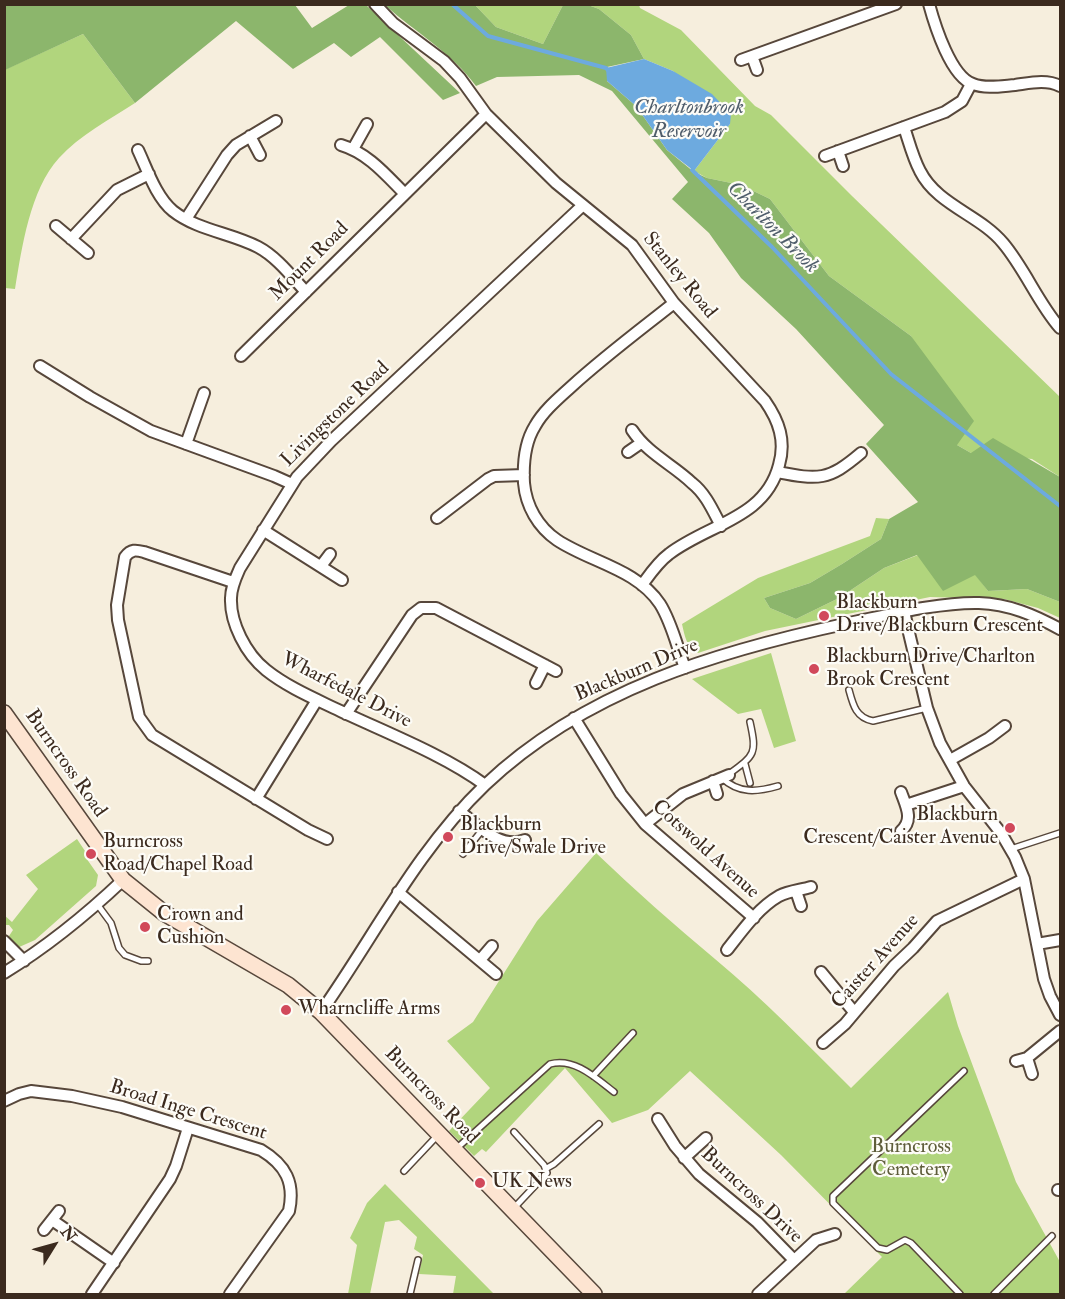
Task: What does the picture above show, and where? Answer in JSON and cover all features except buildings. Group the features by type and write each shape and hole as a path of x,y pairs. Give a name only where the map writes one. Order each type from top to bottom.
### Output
{"main road":[{"name":"Burncross Road","path":"4,713 123,880 164,913 288,985 321,1012 594,1294"}],"street":[{"name":"Stanley Road","path":"375,4 393,23 444,61 460,78 486,114 582,206 632,245 643,257 674,303 774,413 782,438 782,454 770,488 744,513 667,555 642,585"},
{"path":"741,60 896,4"},
{"path":"930,4 950,60 956,70 971,84 1005,86 1051,81 1060,86"},
{"path":"752,57 757,70"},
{"path":"825,156 954,107 967,94 971,84"},
{"name":"Mount Road","path":"241,356 486,114"},
{"path":"186,219 226,154 236,145 276,121"},
{"path":"354,148 367,124"},
{"path":"904,127 920,171 927,183 993,232 1005,245 1060,327"},
{"path":"250,136 260,155"},
{"path":"341,145 354,148 378,167 405,194"},
{"path":"138,150 149,174 172,210 186,219 259,248 276,261 306,292"},
{"path":"838,151 843,166"},
{"path":"71,239 117,190 149,174"},
{"name":"Livingstone Road","path":"40,366 151,431 292,484 331,441 582,206"},
{"path":"56,226 88,253"},
{"path":"674,303 589,371 541,417 529,439 524,475 529,505 545,530 576,551 627,575 642,585 660,604 685,668"},
{"path":"186,444 204,393"},
{"path":"632,430 640,443 693,483 704,496 721,526"},
{"path":"628,452 640,443"},
{"path":"777,472 807,478 823,477 836,472 861,453"},
{"path":"437,518 494,476 524,475"},
{"name":"Wharfedale Drive","path":"292,484 233,582 230,596 231,609 241,636 252,655 267,671 317,700 459,768 485,785"},
{"path":"263,530 342,580"},
{"path":"233,582 136,550 129,551 125,557 117,611 139,717 152,735 308,830 327,838"},
{"path":"321,566 330,554"},
{"name":"Blackburn Drive","path":"321,1012 345,979 398,892 459,812 485,785 540,740 619,693 764,642 904,612 979,603 1026,612 1060,628"},
{"path":"346,714 412,615 422,608 436,608 556,671"},
{"path":"904,612 927,708 950,760 964,786 1001,833 1024,879 1047,988 1060,1015"},
{"path":"536,683 546,665"},
{"path":"256,799 317,700"},
{"name":"Cotswold Avenue","path":"574,718 621,794 645,824 754,918"},
{"path":"950,760 1005,726"},
{"path":"645,824 683,794 721,778"},
{"path":"717,794 721,778"},
{"path":"906,805 964,786"},
{"path":"901,792 909,817 908,823 901,831"},
{"path":"459,812 500,841 517,843 525,840"},
{"name":"Caister Avenue","path":"823,1043 937,921 1024,879"},
{"path":"4,973 52,942 123,880"},
{"name":"Cotswold Avenue","path":"727,950 771,901 782,895 811,887"},
{"path":"796,891 801,906"},
{"path":"398,892 496,974"},
{"path":"1037,944 1060,940"},
{"path":"4,941 24,961"},
{"path":"480,960 492,946"},
{"path":"821,972 854,1012"},
{"path":"1016,1061 1028,1058 1060,1031"},
{"path":"1028,1058 1032,1074"},
{"name":"Broad Inge Crescent","path":"4,1101 19,1094 41,1091 122,1107 261,1150 272,1156 284,1169 291,1185 292,1196 289,1211 230,1294"},
{"name":"Burncross Drive","path":"658,1119 684,1158 699,1174 757,1222 794,1260"},
{"path":"92,1294 170,1179 188,1128"},
{"name":"Burncross Drive","path":"684,1158 706,1138"},
{"path":"44,1230 56,1215 114,1263"},
{"name":"Burncross Drive","path":"758,1294 816,1240 835,1233"}],"lane":[{"path":"849,690 854,709 860,717 867,720 873,721 927,708"},
{"path":"750,722 755,744 745,764 721,778 731,787 748,792 778,786"},
{"path":"745,764 750,783"},
{"path":"463,854 483,829"},
{"path":"1010,849 1060,833"},
{"path":"98,904 111,923 119,948 125,955 141,962 148,961"},
{"path":"593,1076 633,1034"},
{"path":"454,1150 550,1064 559,1061 568,1062 593,1076 614,1092"},
{"path":"960,1294 911,1243 905,1240 887,1250 879,1248 833,1203 833,1196 964,1071"},
{"path":"547,1168 555,1164 599,1124"},
{"path":"514,1132 547,1168"},
{"path":"404,1171 438,1135"},
{"path":"512,1210 545,1178 547,1168"},
{"path":"994,1294 1052,1236"},
{"path":"410,1294 418,1260"}],"green space":[{"path":"4,5 295,5 312,28 349,5 366,5 460,93 443,100 380,37 351,57 334,43 293,69 236,21 135,103 83,34 5,70"},
{"path":"385,5 475,5 496,27 543,44 563,5 588,5 599,9 631,35 644,59 607,67 607,81 636,106 667,150 694,172 707,178 741,185 770,199 829,276 911,336 974,421 957,445 971,453 993,438 1060,477 1060,602 1027,589 988,591 975,575 943,591 917,555 884,568 839,598 796,619 770,608 764,598 810,583 842,564 881,539 889,519 918,502 866,444 884,425 796,329 741,278 709,233 672,199 688,182 612,91 579,75 497,77 476,86 445,53"},
{"path":"475,5 563,5 543,44 496,27"},
{"path":"588,5 639,5 640,8 681,30 755,106 771,115 1060,397 1060,477 1032,459 971,453 957,445 911,336 829,276 770,199 741,185 707,178 694,171 730,124 673,71 644,59 631,35 599,9"},
{"path":"83,34 135,103 76,142 49,171 34,202 15,289 5,288 4,70"},
{"path":"876,518 889,519 881,539 810,583 764,598 770,608 796,619 839,598 884,568 918,555 976,575 988,591 1027,589 1060,602 1060,618 1038,608 1004,599 930,597 765,631 698,653 688,644 682,624 758,578 870,536"},
{"path":"771,653 796,741 774,748 761,709 738,714 692,679"},
{"path":"77,839 85,851 84,855 98,875 96,886 35,940 17,948 11,942 9,936 13,930 9,925 5,925 4,915 12,922 38,889 26,875"},
{"name":"Burncross Cemetery","path":"596,853 750,990 851,1088 948,992 958,1026 1016,1182 1060,1262 1060,1294 844,1294 882,1257 781,1155 690,1071 648,1110 612,1123 565,1068 486,1152 482,1149 474,1156 449,1131 490,1088 447,1041 473,1022 537,921"},
{"path":"385,1184 494,1294 453,1294 456,1276 419,1274 423,1255 414,1249 417,1237 399,1220 385,1222 370,1294 348,1294 357,1245 350,1238 367,1203"}],"water":[{"name":"Charltonbrook Reservoir","path":"644,59 673,71 712,94 731,114 730,124 694,171 667,150 636,106 607,81 606,68"}],"waterway":[{"name":"Charlton Brook","path":"452,4 488,36 608,70"},
{"name":"Charlton Brook","path":"692,170 772,247 891,374 1060,506"}],"place":[{"name":"Blackburn Drive/Blackburn Crescent","path":"824,616"},
{"name":"Blackburn Drive/Charlton Brook Crescent","path":"814,669"},
{"name":"Blackburn Crescent/Caister Avenue","path":"1010,828"},
{"name":"Blackburn Drive/Swale Drive","path":"448,837"},
{"name":"Burncross Road/Chapel Road","path":"91,854"},
{"name":"Crown and Cushion","path":"145,927"},
{"name":"Wharncliffe Arms","path":"286,1010"},
{"name":"UK News","path":"480,1183"}]}
